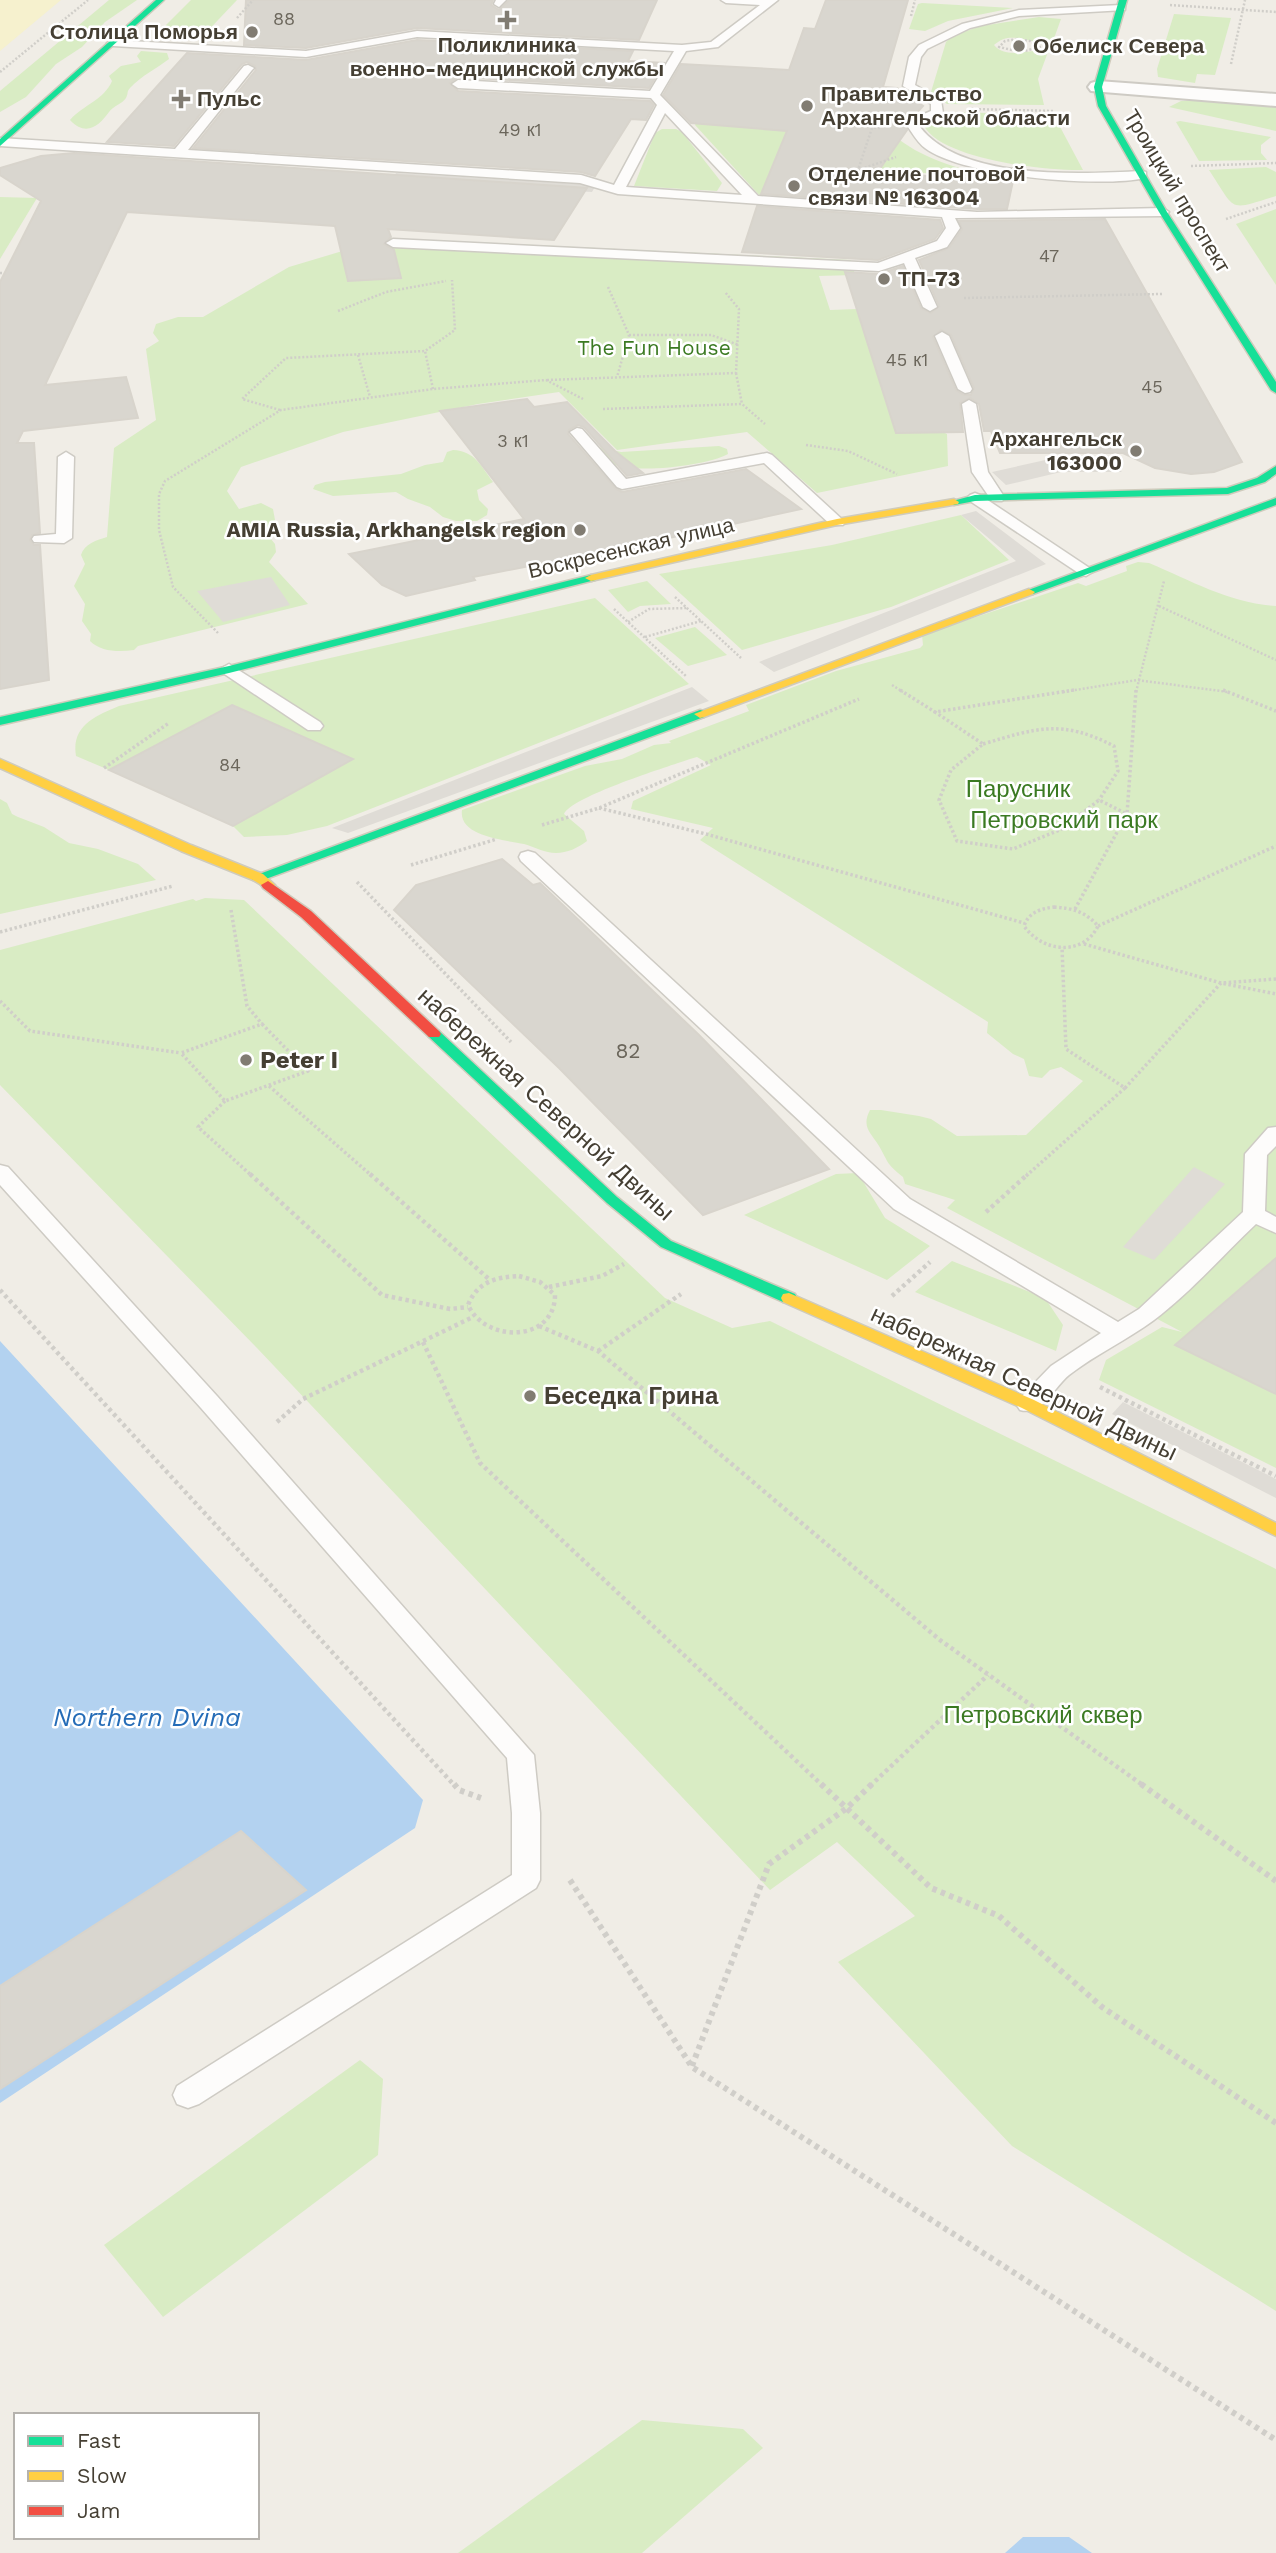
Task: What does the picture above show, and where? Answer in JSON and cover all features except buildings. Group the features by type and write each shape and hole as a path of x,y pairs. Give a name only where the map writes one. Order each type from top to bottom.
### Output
{"street":[{"path":"0,143 160,0"},
{"path":"1122,4 1098,87 1276,100"},
{"name":"Троицкий проспект","path":"1098,87 1102,106 1163,212 1276,390"},
{"name":"Воскресенская улица","path":"0,721 229,669 640,566 837,522 975,498 1228,491 1261,480 1276,468"},
{"path":"258,877 1276,501"},
{"name":"набережная Северной Двины","path":"0,764 186,848 258,877 306,914 612,1200 666,1244 1028,1404 1276,1530"}],"lane":[{"path":"726,0 770,1"},
{"path":"113,43 306,54 417,34 682,48 713,45 770,1"},
{"path":"1122,4 1019,13 966,26 923,47 915,57 909,83 911,89 934,99 937,108 937,113 915,125 917,134 946,154 982,168 1093,178 1142,175"},
{"path":"618,190 682,48"},
{"path":"178,154 248,68"},
{"path":"458,84 659,100 754,200"},
{"path":"0,143 178,154 275,154 581,179 618,190 977,216 1163,212"},
{"path":"393,243 879,267 942,244 953,228 947,214"},
{"path":"908,257 928,303"},
{"path":"942,335 967,396 980,472 997,498"},
{"path":"577,432 622,484 767,458 837,522"},
{"path":"40,539 64,538 66,457"},
{"path":"975,498 1086,571"},
{"path":"229,669 314,726"},
{"path":"528,857 902,1204 1120,1334"},
{"path":"1028,1404 1059,1371 1120,1334 1147,1314 1254,1214 1256,1154 1276,1133"},
{"path":"0,1172 209,1402 520,1755 526,1813 526,1880 188,2095"},
{"path":"1254,1214 1276,1226"}],"path":[{"path":"0,72 88,0"},
{"path":"1230,72 1245,0"},
{"path":"1170,5 1276,12"},
{"path":"1039,47 1055,48"},
{"path":"937,108 1054,111"},
{"path":"1191,166 1276,163"},
{"path":"1226,219 1276,202"},
{"path":"338,311 386,292 450,280 464,281"},
{"path":"450,280 455,330 425,351 286,359 242,400 281,410 433,389 547,380 736,373"},
{"path":"597,287 610,288 629,335 617,377"},
{"path":"723,290 739,310 736,373 742,404 768,427"},
{"path":"928,303 1162,294"},
{"path":"629,335 711,335 739,345"},
{"path":"425,351 433,389"},
{"path":"358,355 370,397"},
{"path":"547,380 604,409 742,404"},
{"path":"214,629 173,587 159,530 159,494 165,481 281,410"},
{"path":"798,444 848,452 900,475"},
{"path":"640,566 689,608 772,687"},
{"path":"1074,909 1127,814 1137,680 1159,606 1166,570"},
{"path":"1159,606 1276,660"},
{"path":"612,607 720,706"},
{"path":"628,622 640,610 655,607 689,608"},
{"path":"645,637 701,621"},
{"path":"935,712 1137,680 1221,689 1276,711"},
{"path":"892,685 983,744"},
{"path":"102,770 171,724 161,715"},
{"path":"1049,726 1089,732 1114,746 1118,771 1099,800 1062,829 1013,849 957,841 939,800 951,770 983,744 1049,726"},
{"path":"1099,800 1127,814"},
{"path":"536,827 599,808 706,834 1024,923"},
{"path":"408,866 510,835"},
{"path":"1098,926 1276,846"},
{"path":"369,877 356,881 519,1051"},
{"path":"0,932 179,885"},
{"path":"229,900 247,1006 308,1071 225,1101 198,1127 382,1295 450,1309 468,1307"},
{"path":"1024,923 1032,913 1041,909 1074,909 1091,917 1098,926"},
{"path":"1024,923 1027,934 1035,940 1062,947 1084,944 1221,983 1276,994"},
{"path":"1084,944 1096,934 1098,926"},
{"path":"1062,947 1066,1049 1125,1088"},
{"path":"892,1296 1125,1088 1221,983 1276,979"},
{"path":"0,1001 30,1031 181,1052 262,1024"},
{"path":"181,1052 225,1101"},
{"path":"268,1086 490,1280"},
{"path":"549,1287 602,1276 666,1244"},
{"path":"520,1276 534,1279 549,1287 555,1295 556,1307 548,1320 526,1331 505,1332 482,1325 473,1317 468,1307 473,1292 490,1280 520,1276"},
{"path":"0,1290 459,1790 526,1813"},
{"path":"879,1291 904,1301"},
{"path":"598,1351 684,1292"},
{"path":"303,1399 473,1317"},
{"path":"539,1326 598,1351 940,1640 1276,1881"},
{"path":"423,1342 480,1463 931,1888 999,1916 1102,2007 1276,2123"},
{"path":"1059,1371 1105,1389 1276,1476"},
{"path":"692,2067 769,1864 847,1808 988,1675"},
{"path":"568,1877 692,2067 1276,2440"}],"green space":[{"path":"109,0 137,0 105,22 82,47 56,64 26,97 0,112 0,91"},
{"path":"191,0 237,0 200,39 154,37"},
{"path":"918,4 1013,8 948,21 925,31 909,29"},
{"path":"1174,14 1231,18 1215,75 1197,74 1195,83 1158,77 1157,69"},
{"path":"1039,17 1061,19 1052,44 1008,38 994,45 1000,50 1013,53 1048,52 1038,79 1044,105 947,104 931,92 946,42 952,36 981,26"},
{"path":"141,51 167,53 169,59 135,83 124,100 92,128 81,128 70,120 104,93 112,81 109,76 121,66 141,62 137,56"},
{"path":"1181,101 1276,105 1276,131 1169,107"},
{"path":"948,112 1033,114 1044,121 1058,123 1083,170 997,161 952,147 935,138 924,126 944,117"},
{"path":"1176,122 1271,137 1261,145 1261,153 1267,160 1199,161"},
{"path":"695,125 788,129 760,196"},
{"path":"662,129 682,132 722,183 717,191 634,186 655,133"},
{"path":"891,133 928,157 999,178 862,169"},
{"path":"1266,167 1276,172 1276,196 1241,205 1230,201 1209,170"},
{"path":"0,197 37,198 0,259"},
{"path":"1276,209 1276,285 1236,224"},
{"name":"The Fun House","path":"386,238 851,260 855,275 819,276 830,310 857,309 888,407 947,434 948,466 817,493 747,432 617,450 559,392 478,404 343,432 241,467 227,491 239,509 261,503 273,509 275,520 266,533 275,544 276,552 269,562 308,604 138,646 134,650 110,650 94,645 90,641 91,634 82,621 85,604 74,586 85,564 81,555 85,548 107,537 114,448 156,420 146,349 159,341 153,333 156,324 178,317 203,317 289,267"},
{"path":"608,444 612,450 621,452 719,446 727,449 728,454 688,465 623,467 605,460 595,450"},
{"path":"453,450 472,456 493,482 477,490 479,500 488,509 487,515 477,521 456,521 443,517 430,507 396,492 333,496 313,489 315,485 325,482 401,474 443,462 447,452"},
{"path":"961,515 1009,560 891,607 742,650 659,574 832,545"},
{"name":"Петровский парк","path":"1138,562 1149,563 1226,596 1276,606 1276,1468 1099,1380 1106,1360 1162,1327 1182,1332 947,1208 955,1200 905,1184 903,1177 888,1163 868,1130 866,1121 870,1110 931,1119 957,1136 1026,1135 1083,1081 1061,1067 1050,1070 1042,1078 1029,1076 1024,1059 1013,1054 987,1033 988,1022 700,840 713,828 631,809 633,801 711,765 697,757 584,799 564,814 584,831 587,841 564,852 548,852 485,836 467,826 463,819 462,810 585,766 622,759 654,745 671,743 669,741 749,711 746,705 836,671 920,648 923,645 922,635 1078,583 1086,586 1127,571 1126,566"},
{"path":"647,581 671,604 640,606 628,612 608,590"},
{"path":"595,598 689,684 327,826 287,835 244,837 233,826 353,759 294,736 284,728 232,706 109,770 76,756 75,746 81,730 94,718 119,706"},
{"path":"695,627 727,655 688,666 655,638"},
{"path":"0,799 7,803 12,814 44,827 69,843 98,849 138,864 156,880 0,914"},
{"name":"Петровский сквер","path":"205,898 244,900 665,1298 732,1328 770,1321 1276,1569 1276,2311 1012,2146 838,1962 915,1916 837,1842 770,1890 257,1348 0,1085 0,950"},
{"path":"858,1173 885,1218 930,1246 887,1280 744,1215 836,1174"},
{"path":"952,1261 1045,1298 1063,1325 1056,1351 915,1292"},
{"path":"360,2060 383,2079 378,2155 163,2317 104,2245"},
{"path":"642,2420 743,2429 763,2448 642,2553 458,2553"}],"sand":[{"path":"0,0 61,0 0,51"}],"shaded area":[{"path":"396,173 596,185 592,192 392,180"},
{"path":"1050,459 1108,460 1122,472 1061,472 1006,485 992,472"},
{"path":"976,511 1046,564 774,672 759,662 1016,561 961,515"},
{"path":"271,577 290,605 223,622 197,591"},
{"path":"692,687 709,701 348,833 332,828"},
{"path":"1194,1167 1225,1184 1154,1260 1123,1247"},
{"path":"1123,1402 1276,1479 1276,1498 1112,1414"}],"water":[{"name":"Northern Dvina","path":"0,1341 423,1800 415,1828 0,2103 0,2080 305,1890 241,1831 0,1986"},
{"path":"1023,2537 1069,2537 1092,2553 1005,2553"}],"traffic: fast":[{"path":"0,143 160,0"},
{"path":"1123,0 1098,87 1102,106 1163,212 1276,390"},
{"path":"954,502 975,498 1228,491 1261,480 1276,469"},
{"path":"1029,592 1276,501"},
{"path":"0,721 229,669 591,578"},
{"path":"258,877 700,714"},
{"path":"434,1034 612,1200 666,1244 789,1298"}],"traffic: slow":[{"path":"591,578 837,522 954,502"},
{"path":"700,714 1029,592"},
{"path":"0,763 186,848 258,877 268,885"},
{"path":"789,1298 1028,1404 1276,1530"}],"traffic: jam":[{"path":"268,885 306,914 434,1034"}],"place":[{"name":"Поликлиника военно-медицинской службы","path":"507,20"},
{"name":"Столица Поморья","path":"252,32"},
{"name":"Обелиск Севера","path":"1019,46"},
{"name":"Пульс","path":"181,99"},
{"name":"Правительство Архангельской области","path":"807,106"},
{"name":"Отделение почтовой связи № 163004","path":"794,186"},
{"name":"ТП-73","path":"884,279"},
{"name":"Архангельск 163000","path":"1136,451"},
{"name":"AMIA Russia, Arkhangelsk region","path":"580,530"},
{"name":"Peter I","path":"246,1060"},
{"name":"Беседка Грина","path":"530,1396"}],"park label":[{"name":"Парусник","path":"1018,789"}]}
